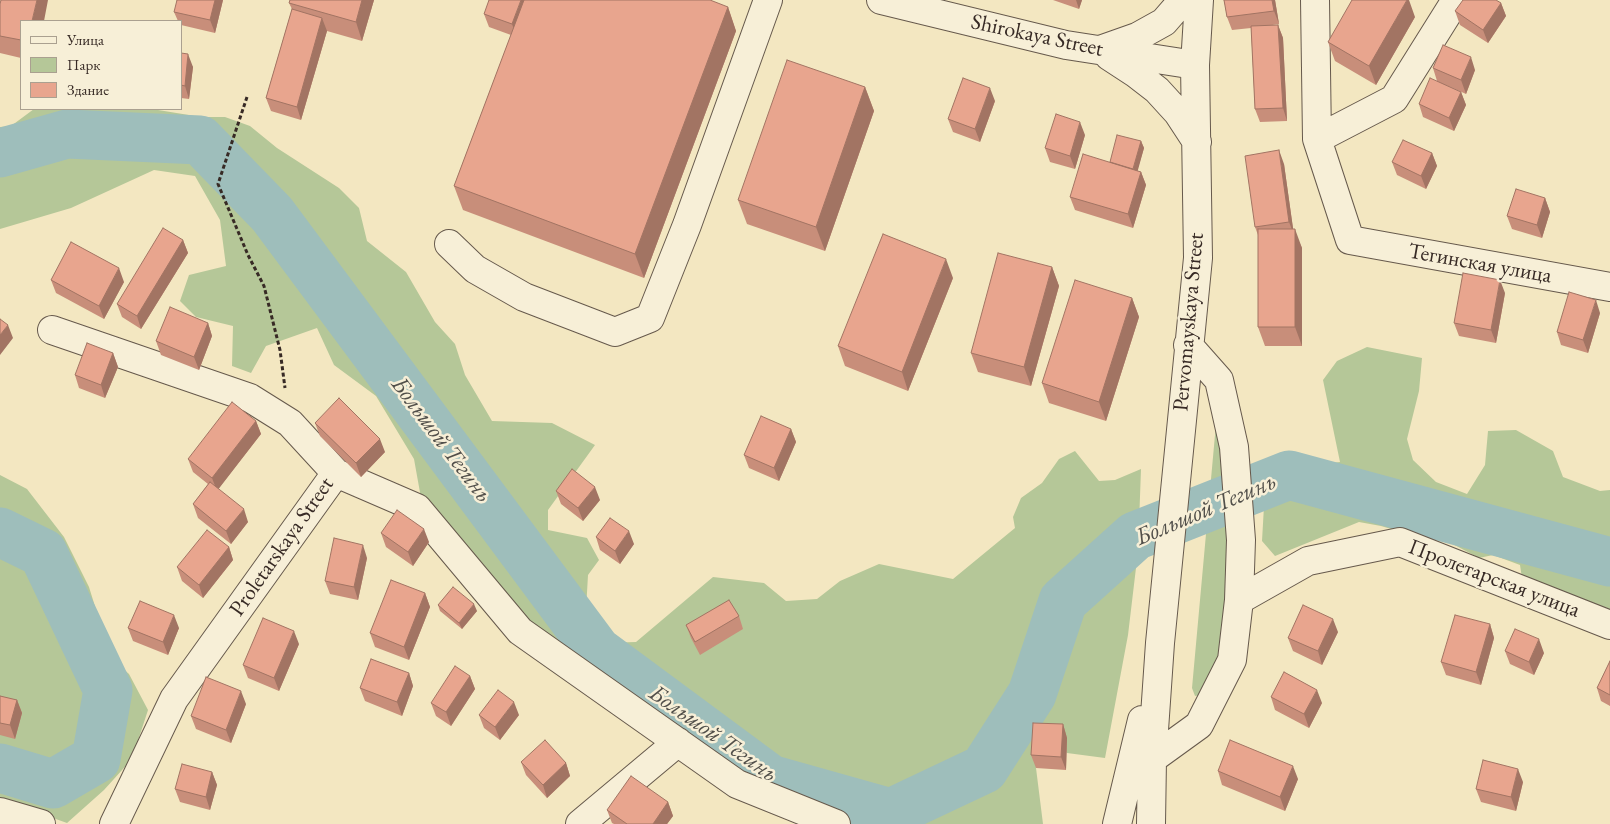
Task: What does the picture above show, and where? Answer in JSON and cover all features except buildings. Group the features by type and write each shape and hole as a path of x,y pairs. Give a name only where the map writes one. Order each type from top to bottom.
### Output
{"street":[{"path":"449,244 475,269 524,297 614,332 650,318 687,225 768,0"},
{"name":"Shirokaya Street","path":"881,0 1066,45 1195,64"},
{"path":"1099,50 1137,37 1164,22 1183,0"},
{"name":"Pervomayskaya Street","path":"1152,824 1152,759 1160,643 1198,258 1195,64 1199,0"},
{"path":"1315,0 1317,139 1394,99 1456,0"},
{"path":"1099,50 1135,73 1157,90 1178,113 1197,142"},
{"name":"Тегинская улица","path":"1317,139 1350,240 1610,287"},
{"name":"Proletarskaya Street","path":"52,330 250,398 290,423 336,473 174,699 114,824"},
{"path":"1140,824 1152,759 1199,725 1232,660 1239,600 1241,540 1234,447 1219,380 1188,345"},
{"path":"336,473 417,508 520,631 737,784 836,824"},
{"name":"Пролетарская улица","path":"1239,600 1308,561 1400,542 1610,624"},
{"name":"Pervomayskaya Street","path":"1117,824 1160,643"},
{"path":"580,824 678,742"},
{"path":"0,812 41,824"}],"path":[{"path":"247,97 218,184 248,255 264,286 280,350 290,423"}],"green space":[{"path":"33,110 158,110 201,117 225,117 250,126 277,148 339,188 359,208 367,241 406,272 435,322 455,344 465,375 492,421 552,423 595,445 548,510 548,530 587,538 599,560 588,575 586,610 603,643 636,642 713,577 764,583 786,601 817,599 840,581 879,564 953,579 1015,528 1013,517 1021,498 1042,483 1059,459 1075,451 1099,481 1115,480 1141,469 1138,551 1128,635 1105,758 1067,753 1038,736 1036,768 1043,824 836,824 737,784 520,631 421,498 414,459 376,396 334,365 317,328 266,346 251,373 232,366 233,326 196,317 180,301 189,275 226,266 220,220 195,176 154,170 71,208 0,229 0,127 11,126"},
{"path":"1367,347 1422,358 1419,391 1407,439 1413,460 1436,482 1467,494 1485,465 1488,431 1516,430 1553,451 1563,477 1600,491 1610,490 1610,625 1524,591 1520,565 1493,555 1479,558 1447,541 1412,535 1381,526 1359,522 1275,556 1262,541 1266,471 1340,462 1323,380 1337,361"},
{"path":"1216,424 1223,440 1230,613 1224,648 1201,695 1195,696 1192,688"},
{"path":"0,475 27,489 64,537 89,587 111,658 129,674 148,710 132,759 104,790 67,823 0,799"}],"waterway":[{"name":"Большой Тегинь","path":"0,153 67,134 200,140 272,214 597,651 770,779 891,813 984,769 1032,694 1063,601 1135,536 1289,475 1610,562"},
{"name":"Большой Тегинь","path":"0,532 43,553 108,690 96,759 53,784 0,768"}]}
